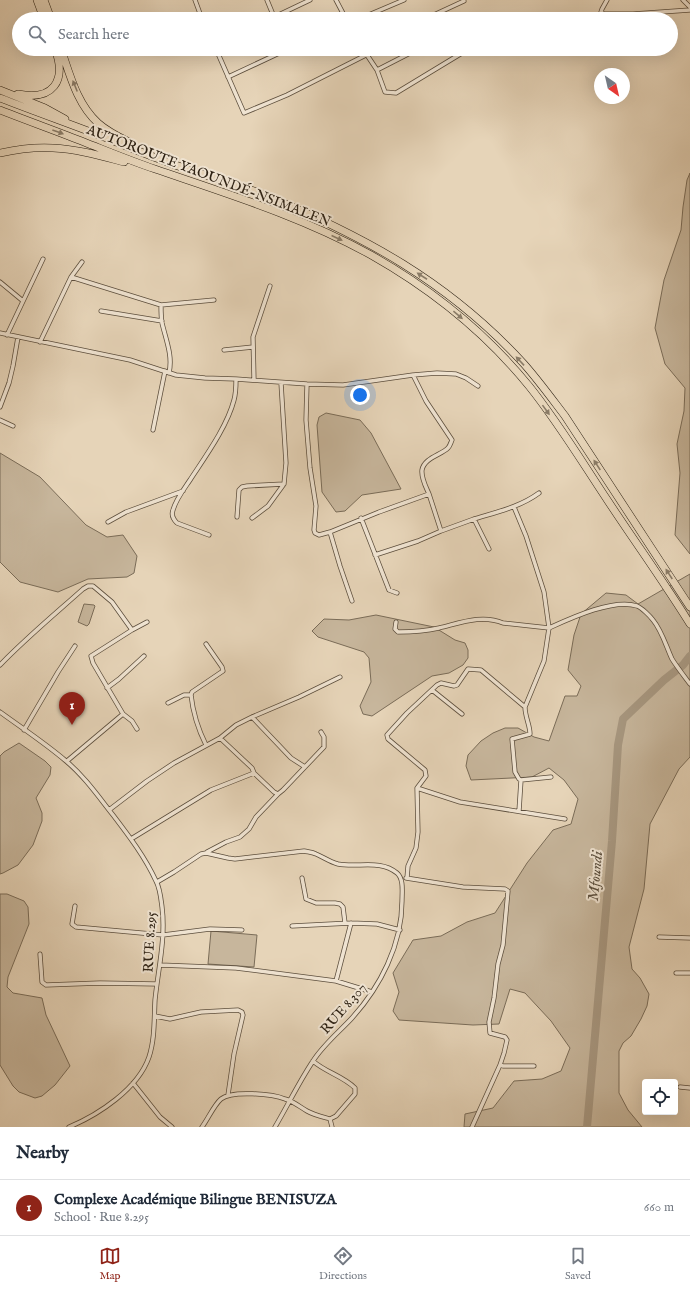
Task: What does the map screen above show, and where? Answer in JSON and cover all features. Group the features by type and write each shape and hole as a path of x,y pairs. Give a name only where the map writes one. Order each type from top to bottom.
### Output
{"highway":[{"path":"37,0 41,12"},
{"path":"44,0 48,12"},
{"path":"0,90 28,96 37,95 51,89 58,82 60,74 57,56"},
{"path":"64,56 81,101 98,123 113,134 167,162"},
{"path":"0,90 45,108 90,132"},
{"name":"AUTOROUTE YAOUNDÉ-NSIMALEN","path":"0,98 167,162 261,194 355,236 390,255 429,280 465,308 500,339 525,365 546,391 565,416 690,606"},
{"name":"AUTOROUTE YAOUNDÉ-NSIMALEN","path":"0,110 151,168 257,204 337,238 371,255 431,293 487,340 506,359 529,387 567,439 690,624"},
{"path":"0,113 22,119"},
{"path":"0,152 54,148 84,152 151,168"}],"street":[{"path":"195,0 199,12"},
{"path":"267,0 272,12"},
{"path":"285,12 310,0"},
{"path":"336,0 342,12"},
{"path":"376,12 404,0"},
{"path":"601,12 607,0"},
{"path":"683,0 690,9"},
{"path":"440,12 464,1"},
{"path":"656,12 690,9"},
{"path":"219,56 244,113 287,95 364,56"},
{"path":"228,77 273,56"},
{"path":"367,56 377,70 385,92 396,93 457,56"},
{"path":"377,70 404,56"},
{"path":"7,335 43,259"},
{"path":"40,342 71,277 82,262"},
{"path":"71,277 161,304 214,300"},
{"path":"0,282 24,301"},
{"path":"254,380 253,337 270,286"},
{"path":"153,430 167,372 171,367 171,358 162,321 161,304"},
{"path":"101,311 162,321"},
{"path":"0,334 130,360 176,375 281,383 343,385 437,373 456,374 466,378 478,386"},
{"path":"0,407 12,372 18,337"},
{"path":"224,350 253,348"},
{"path":"413,375 426,401 452,440 449,448 430,460 422,470 441,531"},
{"path":"209,535 177,523 172,515 172,510 229,416 235,399 236,379"},
{"path":"252,518 268,506 284,484 286,463 281,383"},
{"path":"307,384 306,420 310,468 316,506 315,533 319,535 330,532 361,518 429,494"},
{"path":"0,420 13,426"},
{"path":"237,517 239,490 242,487 284,484"},
{"path":"108,522 126,512 183,491"},
{"path":"375,555 418,541 474,519 514,507 528,501 539,493"},
{"path":"514,507 526,536 544,592 549,628 544,661 525,707 525,714 530,729 530,734 512,739 515,772 519,779 522,780 551,777"},
{"path":"361,518 389,590 397,593"},
{"path":"474,519 489,550"},
{"path":"330,532 352,601"},
{"path":"0,665 88,586 93,586 112,602 132,630"},
{"path":"396,622 395,629 398,632 437,628 465,621 484,619 503,623 549,628 580,615 619,604 638,607 653,620 673,660 690,684"},
{"path":"137,729 132,721 123,714 93,663 91,656 147,622"},
{"path":"206,644 222,667 223,671 192,692 191,695 194,716 206,745"},
{"path":"24,730 75,646"},
{"path":"107,688 144,656"},
{"path":"407,878 408,866 416,848 418,832 417,788 426,776 425,770 388,739 387,735 407,713 432,690 441,683 454,686 457,685 468,669 481,670 525,707"},
{"path":"109,810 146,781 174,763 220,738 236,725 340,677"},
{"path":"432,690 462,714"},
{"path":"168,703 184,695 191,695"},
{"name":"RUE 8.295","path":"0,712 67,762 86,781 131,839 146,862 157,882 162,908 163,935 157,984 153,1039 145,1066 133,1083 111,1104 69,1127"},
{"path":"67,762 123,714"},
{"path":"252,717 291,758 304,767"},
{"path":"157,882 196,857 226,842 240,837 249,829 256,817 324,747 324,737 320,732"},
{"path":"220,738 252,768 254,773 278,794"},
{"path":"131,839 211,790 254,773"},
{"path":"519,811 522,780"},
{"path":"417,788 460,802 565,819"},
{"path":"206,853 228,858 242,858 304,851 314,853 337,864 384,865 398,873 401,878 463,887 505,889 508,891 503,945 498,964 489,1022 490,1033 505,1037 506,1040 500,1065 472,1127"},
{"path":"302,878 306,899 316,903 340,904 343,907 345,923"},
{"name":"RUE 8.307","path":"275,1127 313,1061 321,1050 363,1006 389,961 400,930 402,904 401,878"},
{"path":"75,906 72,924 76,927 163,935 210,929 242,930"},
{"path":"336,981 351,923"},
{"path":"292,926 351,923 377,924 400,930"},
{"path":"660,937 690,938"},
{"path":"40,954 42,982 46,985 114,983 157,984"},
{"path":"160,965 236,968 336,981 372,992"},
{"path":"676,973 690,974"},
{"path":"155,1016 170,1019 201,1012 238,1010 242,1012 243,1015 234,1054 228,1095"},
{"path":"313,1061 355,1088 355,1094 330,1120"},
{"path":"500,1065 534,1066"},
{"path":"133,1083 160,1117 172,1127"},
{"path":"680,1087 690,1088"},
{"path":"202,1127 218,1102 228,1095 266,1095 284,1098 290,1100 308,1112 330,1120"},
{"path":"330,1120 332,1127"}],"shaded area":[{"path":"690,173 690,554 675,535 680,473 677,444 684,411 685,388 665,364 655,328 664,280 681,230 687,180"},
{"path":"326,413 360,420 371,433 401,489 362,495 345,511 336,512 322,492 317,425 319,417"},
{"path":"0,453 40,477 86,525 107,537 123,535 137,556 134,573 127,577 88,579 58,592 20,582 0,562"},
{"path":"690,574 690,757 679,769 650,824 644,889 629,947 632,969 640,978 649,994 647,1006 641,1019 631,1036 623,1043 619,1051 619,1093 628,1110 642,1127 464,1127 465,1114 493,1108 514,1081 542,1079 561,1071 570,1048 551,1021 525,993 510,989 499,1024 473,1025 399,1020 393,1011 399,992 393,973 413,940 441,936 467,922 495,913 527,863 553,830 571,824 578,799 564,780 549,768 532,777 471,780 466,766 468,755 481,741 493,733 505,728 518,728 534,737 549,741 565,696 577,696 581,686 568,670 574,635 581,614 606,593 626,595 638,604"},
{"path":"84,604 95,606 87,626 78,622"},
{"path":"376,615 434,627 455,640 465,643 468,650 468,658 463,665 449,673 432,676 372,716 363,714 360,706 371,682 369,658 364,652 318,637 312,631 324,619 349,620"},
{"path":"19,743 51,767 50,775 36,798 42,813 42,821 33,845 18,865 0,874 0,756"},
{"path":"0,894 7,894 24,901 28,907 29,924 8,977 7,987 13,993 42,998 46,1015 70,1066 55,1085 42,1096 35,1098 19,1092 13,1086 0,1065"},
{"path":"211,931 257,935 254,967 208,964"}],"waterway":[{"name":"Mfoundi","path":"587,1127 612,841 618,745 623,719 664,680 683,665 690,656"}],"place":[{"name":"Complexe Académique Bilingue BENISUZA","path":"72,725"}]}
